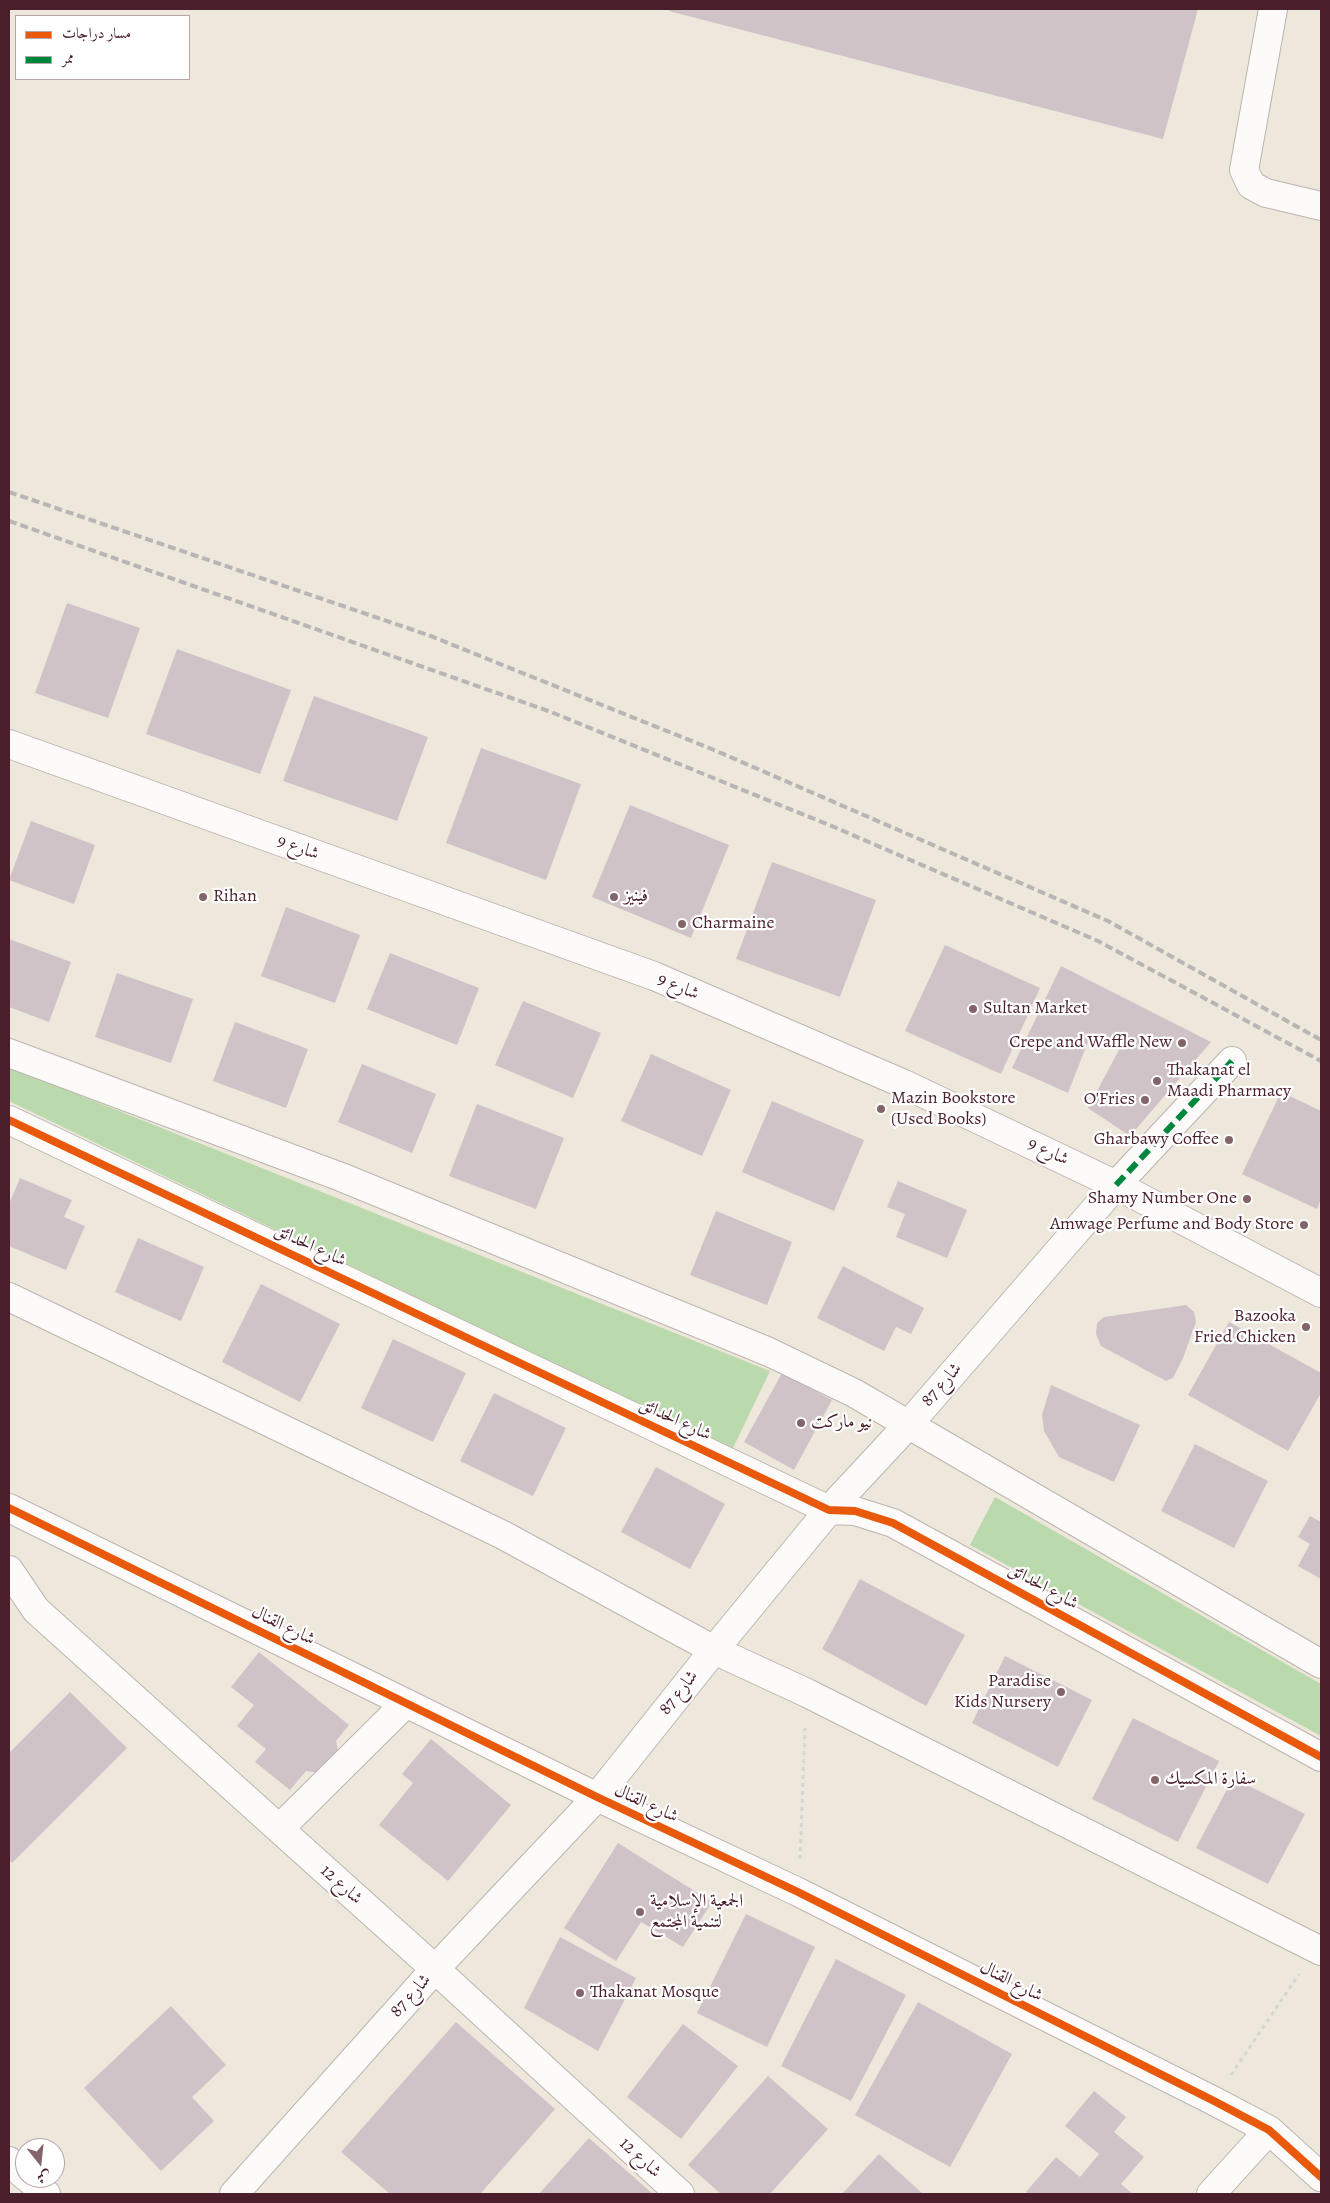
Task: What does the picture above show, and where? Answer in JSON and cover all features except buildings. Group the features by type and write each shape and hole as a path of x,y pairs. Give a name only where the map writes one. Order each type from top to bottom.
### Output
{"street":[{"path":"1273,9 1244,170 1251,185 1266,193 1321,206"},
{"name":"شارع 9","path":"9,744 654,976 904,1084 1116,1185 1321,1293"},
{"path":"9,1053 341,1177 769,1352 854,1393 1321,1664"},
{"name":"شارع 87","path":"234,2194 435,1969 596,1797 829,1510 908,1425 1116,1185 1232,1061"},
{"name":"شارع الحدائق","path":"9,1120 829,1510 855,1511 902,1527 1321,1757"},
{"path":"9,1297 503,1535 714,1650 807,1693 1319,1949"},
{"name":"شارع القنال","path":"9,1508 596,1797 798,1892 1214,2101 1269,2130 1321,2177"},
{"name":"شارع 12","path":"9,1570 36,1610 435,1969 680,2194"},
{"path":"279,1829 406,1704"},
{"path":"1211,2194 1269,2130"}],"path":[{"path":"798,1892 807,1693"},
{"path":"1214,2101 1319,1949"}],"green space":[{"path":"9,1067 770,1371 732,1450 9,1101"},
{"path":"995,1497 1321,1684 1321,1736 970,1545"}],"railway":[{"path":"9,492 428,635 714,750 1108,921 1321,1040"},
{"path":"9,521 551,712 834,827 1098,941 1321,1061"}],"marked path":[{"path":"1116,1185 1232,1061"}],"cycle path":[{"path":"9,1120 829,1510 855,1511 893,1523 1321,1757"},
{"path":"9,1508 597,1797 798,1892 1214,2101 1269,2130 1321,2177"}],"place":[{"name":"Rihan","path":"203,897"},
{"name":"فينيز","path":"614,897"},
{"name":"Charmaine","path":"682,924"},
{"name":"Sultan Market","path":"973,1009"},
{"name":"Crepe and Waffle New","path":"1182,1043"},
{"name":"Thakanat el Maadi Pharmacy","path":"1157,1081"},
{"name":"O'Fries","path":"1145,1100"},
{"name":"Mazin Bookstore (Used Books)","path":"881,1109"},
{"name":"Gharbawy Coffee","path":"1229,1140"},
{"name":"Shamy Number One","path":"1247,1199"},
{"name":"Amwage Perfume and Body Store","path":"1304,1225"},
{"name":"Bazooka Fried Chicken","path":"1306,1327"},
{"name":"نيو ماركت","path":"801,1423"},
{"name":"Paradise Kids Nursery","path":"1061,1692"},
{"name":"سفارة المكسيك","path":"1155,1780"},
{"name":"الجمعية الإسلامية لتنمية المجتمع","path":"640,1912"},
{"name":"Thakanat Mosque","path":"580,1993"}]}
